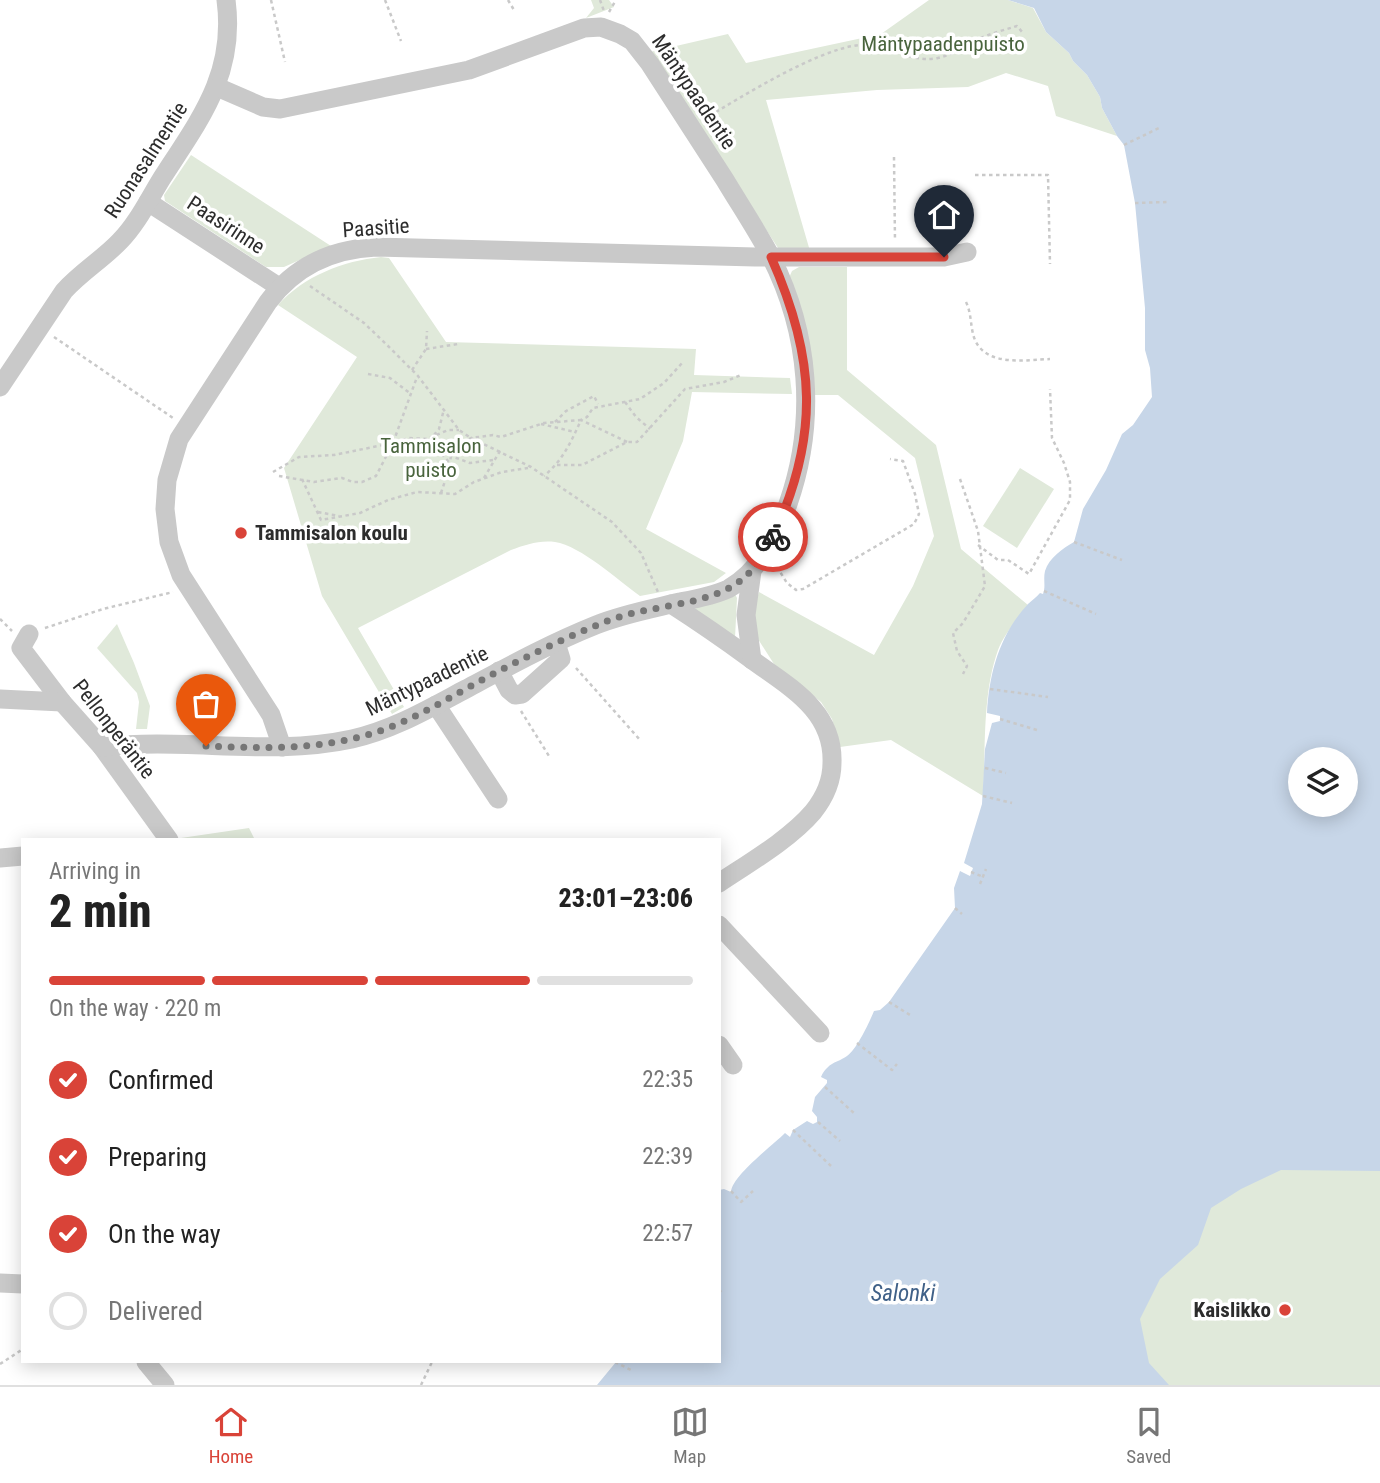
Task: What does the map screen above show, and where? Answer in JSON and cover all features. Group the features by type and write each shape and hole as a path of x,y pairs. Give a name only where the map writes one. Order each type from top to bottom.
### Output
{"street":[{"name":"Ruonasalmentie","path":"0,387 54,303 76,277 119,243 148,202 210,102 227,49 226,0"},
{"name":"Mäntypaadentie","path":"102,747 129,744 282,747 310,746 355,738 403,722 499,671 559,651 614,618 665,600 709,596 729,588 752,571 765,554 792,491 802,447 807,404 805,362 798,328 771,257 650,64 632,41 609,29 584,28 469,69 279,109 262,107 217,87"},
{"name":"Paasirinne","path":"148,202 279,287"},
{"name":"Paasitie","path":"282,747 271,715 181,575 169,542 165,509 167,480 179,439 279,287 293,274 321,258 358,248 771,257 944,257 967,252"},
{"name":"Mäntypaadentie","path":"752,571 746,615 752,660"},
{"path":"665,600 709,628 805,698 821,717 832,743 831,779 828,790 813,813 721,882"},
{"name":"Pellonperäntie","path":"25,641 62,702 102,747 168,838"},
{"path":"499,671 509,690 516,695 522,694 559,651"},
{"path":"0,699 62,702"},
{"path":"436,705 498,799"},
{"path":"0,858 21,856"},
{"path":"721,927 820,1034"},
{"path":"721,1048 733,1065"},
{"path":"0,1283 21,1284"},
{"path":"147,1363 165,1385"}],"path":[{"path":"271,0 285,62"},
{"path":"384,0 401,41"},
{"path":"508,0 514,10"},
{"path":"605,16 617,0"},
{"path":"699,123 830,52 860,45 877,46 915,59 939,58 1003,30 1017,26 1023,33"},
{"path":"1124,145 1159,128"},
{"path":"894,157 895,257"},
{"path":"975,175 1048,175 1049,264"},
{"path":"1135,203 1168,202"},
{"path":"310,287 363,323 412,370 459,430 531,467 612,522 641,553 665,600"},
{"path":"966,303 971,312 975,339 982,350 993,358 1017,361 1050,359"},
{"path":"412,370 426,349 427,331"},
{"path":"52,336 178,421"},
{"path":"426,349 458,344"},
{"path":"441,493 453,448 471,438 493,435 500,438 541,424 580,420 587,417 598,405 640,399 664,383 683,362"},
{"path":"368,374 390,378 411,394"},
{"path":"557,465 582,464 627,442 636,442 685,389 724,382 741,374"},
{"path":"279,476 314,481 342,478 362,482 376,476 393,443 418,376"},
{"path":"978,545 998,560 1009,559 1030,575 1070,500 1070,482 1052,438 1050,389"},
{"path":"555,422 566,411 594,396 598,405"},
{"path":"625,402 636,417 650,429"},
{"path":"434,435 439,429 444,409"},
{"path":"580,420 594,429 627,442"},
{"path":"544,476 557,465 580,420"},
{"path":"541,424 576,432"},
{"path":"273,472 299,457 334,455 409,438 427,439 448,430 459,430"},
{"path":"427,439 450,463"},
{"path":"483,479 500,451"},
{"path":"451,456 470,463 494,460"},
{"path":"765,554 787,583 796,590 803,589 914,524 919,514 908,470 903,461 890,459"},
{"path":"302,479 321,520 360,513 388,500 417,492 454,494 502,472 531,467"},
{"path":"960,479 978,531 985,586 953,633 957,651 967,666 963,674"},
{"path":"1074,542 1122,560"},
{"path":"25,641 103,609 180,590"},
{"path":"1044,591 1096,614"},
{"path":"559,651 641,741"},
{"path":"990,689 1048,697"},
{"path":"516,695 522,714 549,757"},
{"path":"1000,719 1037,730"},
{"path":"985,768 1006,773"},
{"path":"983,796 1012,803"},
{"path":"980,884 986,869"},
{"path":"971,872 983,877"},
{"path":"955,908 962,914"},
{"path":"889,1002 910,1015"},
{"path":"857,1043 892,1070 897,1063"},
{"path":"825,1087 855,1114"},
{"path":"817,1122 840,1141"},
{"path":"793,1130 831,1166"},
{"path":"732,1191 741,1202 753,1191"},
{"path":"0,1364 21,1350"},
{"path":"421,1385 432,1363"},
{"path":"617,1363 633,1371"}],"green space":[{"path":"591,0 609,0 614,7 586,18 594,8"},
{"name":"Mäntypaadenpuisto","path":"929,0 1008,0 1033,8 1046,32 1069,53 1087,75 1117,136 1056,116 1048,86 1006,73 968,87 877,90 766,100 810,251 780,251 650,52 728,34 746,63 881,34"},
{"path":"191,155 331,246 284,267 266,267 165,201 164,195"},
{"name":"Tammisalon puisto","path":"381,257 389,258 446,342 696,349 694,375 790,378 792,394 692,392 683,441 646,529 726,573 714,582 640,596 588,557 565,545 543,542 511,550 358,628 404,707 392,714 322,596 284,468 357,357 278,305 312,278 339,266"},
{"path":"799,267 847,267 847,370 936,445 961,549 1028,605 1004,638 993,667 987,703 983,796 891,740 840,747 832,719 821,702 774,664 758,639 752,614 759,592 874,655 913,586 934,536 915,458 838,395 814,395 788,280 792,271"},
{"path":"1020,468 1054,489 1017,548 983,526"},
{"path":"735,594 735,638 693,609"},
{"path":"117,624 150,706 147,729 136,729 139,702 137,693 97,648"},
{"path":"249,828 254,838 181,838"},
{"path":"1380,1108 1380,1385 1145,1385 1133,1265 1155,1234"}],"water":[{"name":"Salonki","path":"1008,0 1380,0 1380,1171 1281,1170 1241,1189 1211,1208 1198,1245 1160,1279 1140,1319 1149,1363 1169,1385 597,1385 615,1363 721,1363 721,1190 731,1192 745,1170 785,1133 790,1137 793,1130 807,1121 813,1124 817,1122 812,1111 815,1097 827,1083 827,1080 821,1077 824,1072 855,1048 874,1011 880,1010 889,1002 955,908 954,888 960,871 970,876 973,868 964,863 982,804 985,749 992,723 1000,721 1000,716 987,713 993,669 1003,641 1028,604 1040,593 1043,594 1047,566 1057,554 1074,542 1083,509 1106,470 1122,434 1133,425 1152,397 1150,368 1145,350 1145,308 1135,203 1124,145 1102,108 1100,97 1087,75 1069,53 1046,32 1034,8"}],"way so far":[{"path":"206,746 310,746 379,731 403,722 581,631 638,611 709,596 729,588 752,571 773,537"}],"place":[{"name":"Tammisalon koulu","path":"241,533"},
{"name":"Kaislikko","path":"1285,1310"}],"route":[{"path":"773,537 783,516 799,465 806,423 807,384 798,328 784,285 771,257 944,257"}]}
